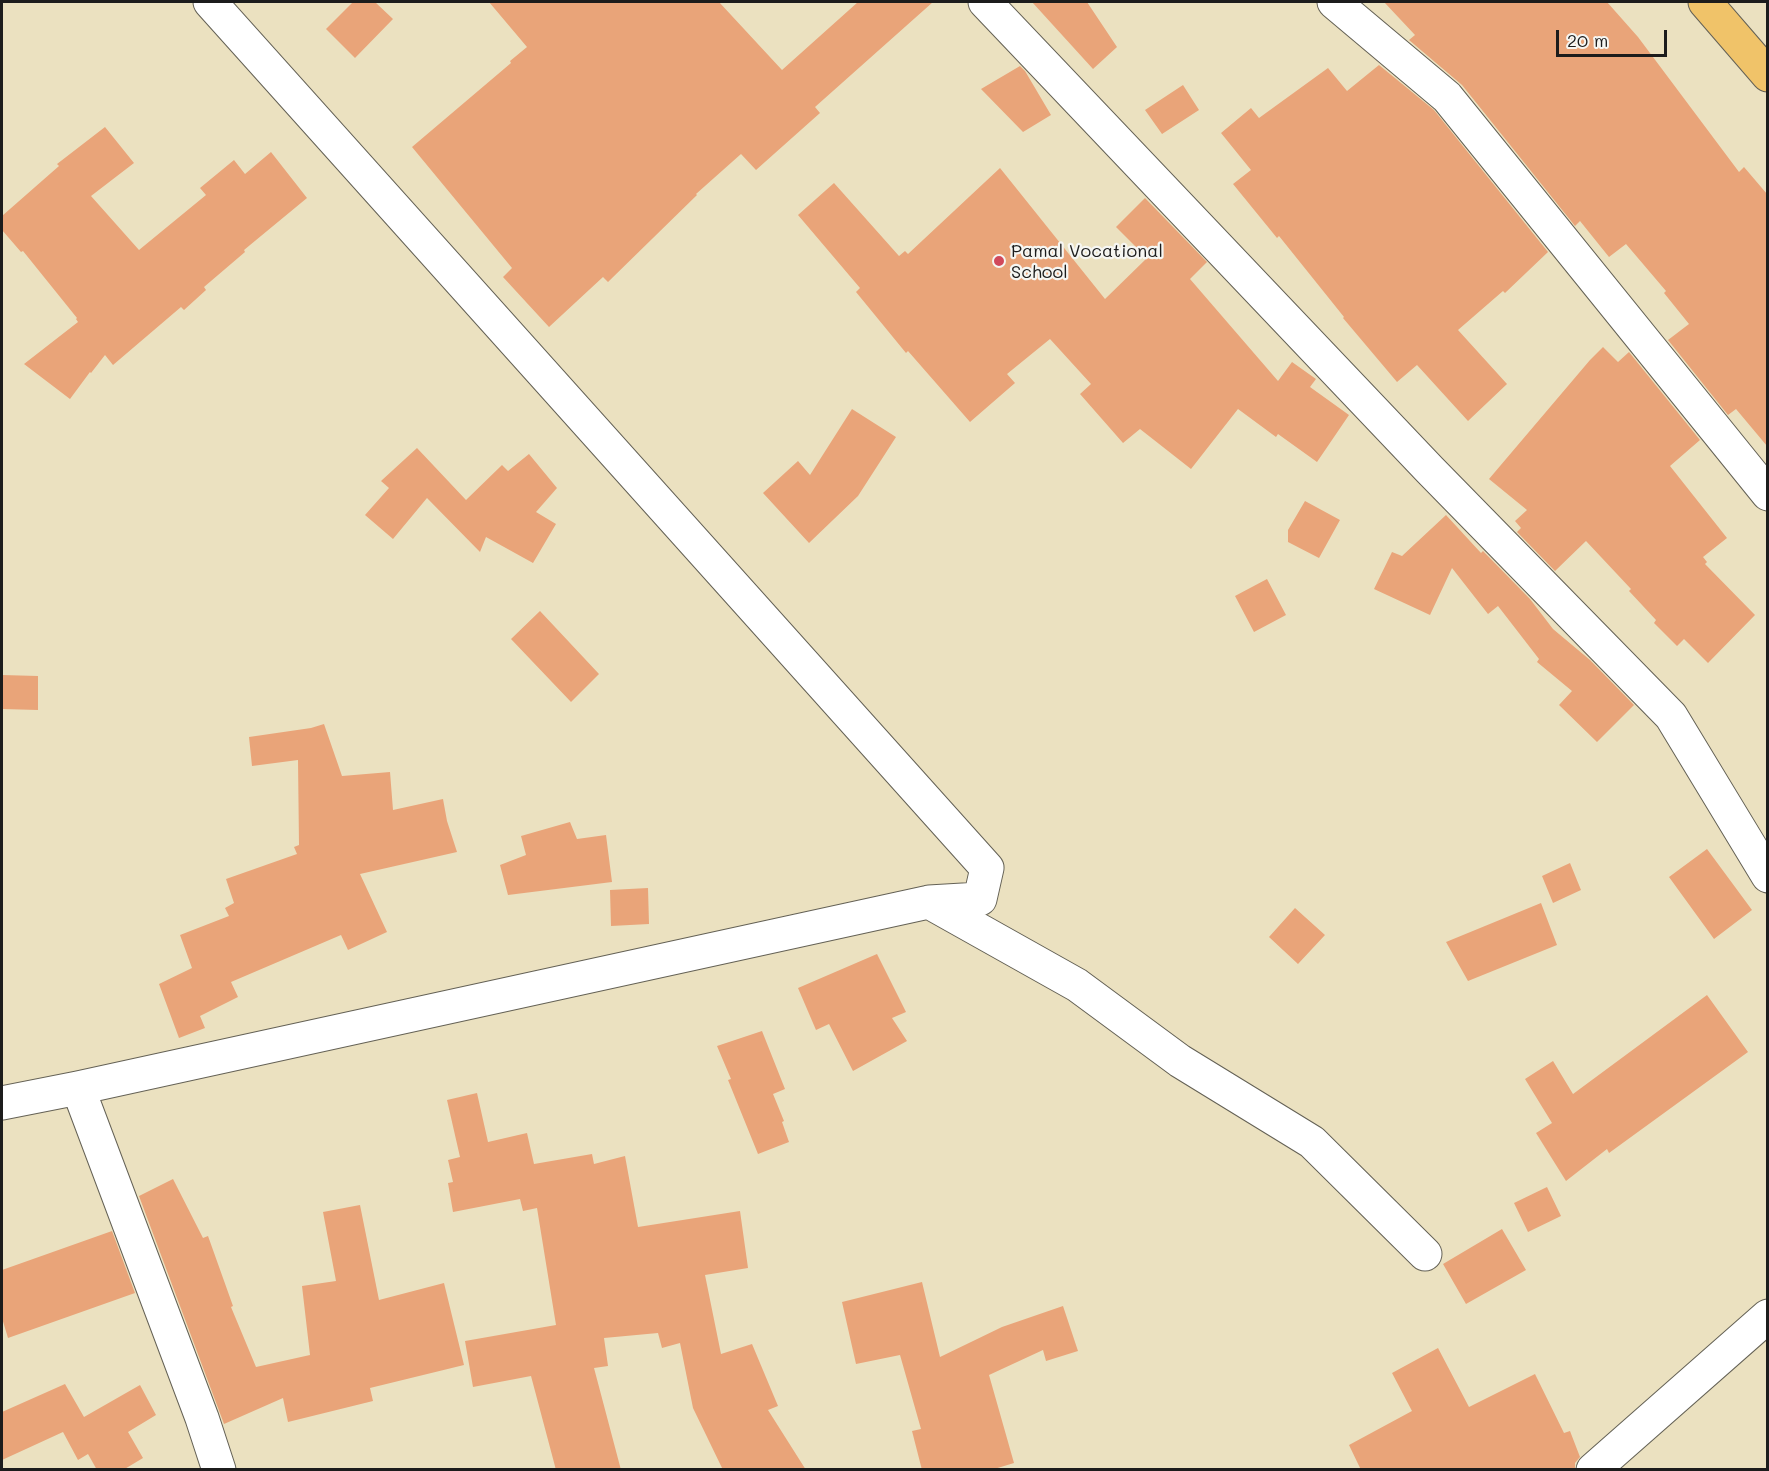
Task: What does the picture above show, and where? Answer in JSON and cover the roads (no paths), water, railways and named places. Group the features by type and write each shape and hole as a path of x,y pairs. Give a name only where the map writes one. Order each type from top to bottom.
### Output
{"main road":[{"path":"1705,2 1767,75"}],"street":[{"path":"2,1103 929,902 980,898 987,868 210,2"},
{"path":"985,2 1430,470 1671,716 1767,876"},
{"path":"1334,2 1447,97 1767,494"},
{"path":"929,902 1077,984 1180,1061 1312,1142 1425,1254"},
{"path":"78,1088 202,1418 219,1470"},
{"path":"1593,1470 1767,1316"}],"place":[{"name":"Pamal Vocational School","path":"999,261"}]}
